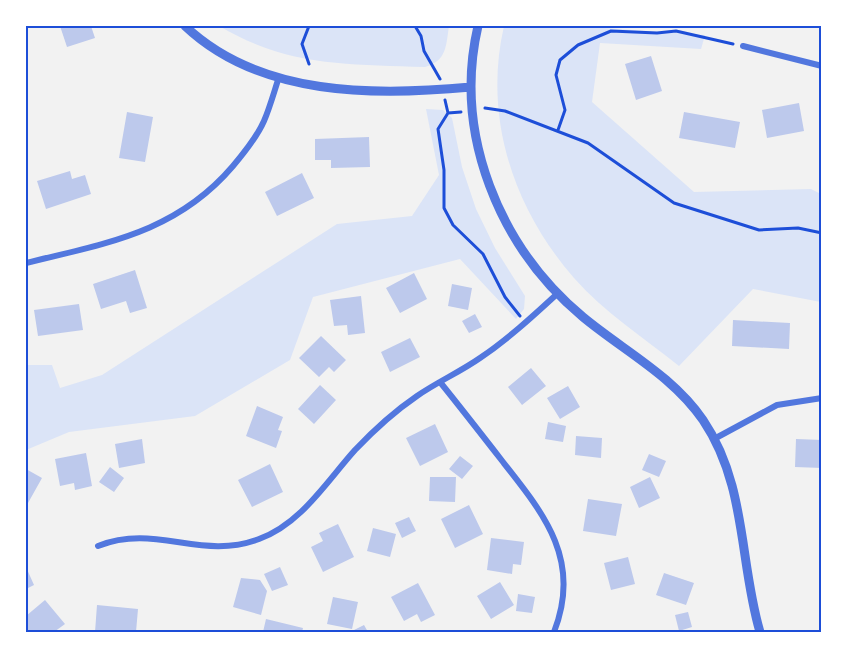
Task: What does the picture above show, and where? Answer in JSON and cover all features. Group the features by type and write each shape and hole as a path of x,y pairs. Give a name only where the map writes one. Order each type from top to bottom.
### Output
{"street":[{"path":"185,26 218,51 279,77 345,89 416,92 471,87"},
{"path":"478,26 471,87 472,110 482,164 493,198 522,251 558,294 585,318 664,376 690,404 714,439 722,453 738,505 760,633"},
{"path":"743,46 822,66"},
{"path":"26,263 125,239 175,217 199,200 221,180 256,135 264,122 279,77"},
{"path":"98,546 132,536 151,536 218,548 261,539 298,515 357,448 386,420 440,382 478,360 527,322 558,294"},
{"path":"440,382 534,502 554,534 563,571 563,597 554,633"},
{"path":"714,439 777,405 822,398"}],"path":[{"path":"309,26 302,44 309,64"},
{"path":"415,26 421,36 424,51 436,69"},
{"path":"558,130 565,110 556,75 560,60 592,37 611,31 657,33 676,31 743,46"},
{"path":"472,110 492,107 558,130 603,152 674,203 759,230 798,228 822,233"},
{"path":"448,113 438,129 445,186 442,198 446,216 483,254 513,310 527,322"}],"shaded area":[{"path":"219,26 449,26 444,51 438,61 425,67 319,61 270,49"},
{"path":"504,26 603,26 604,28 705,35 701,49 600,43 592,102 694,192 811,189 821,194 821,302 753,289 679,366 598,302 574,278 534,222 508,160 497,94 498,60"},
{"path":"426,109 443,110 452,118 462,167 476,209 495,248 525,296 524,309 516,319 460,259 313,297 290,360 195,416 69,432 26,450 26,365 52,365 60,388 102,375 337,224 412,216 439,175"}],"building":[{"path":"60,26 91,26 95,38 67,47"},
{"path":"651,56 662,91 636,100 625,64"},
{"path":"799,103 804,131 767,138 762,110"},
{"path":"127,112 153,117 145,162 119,158"},
{"path":"684,112 740,122 735,148 679,138"},
{"path":"369,137 370,167 331,168 331,160 315,160 315,139"},
{"path":"70,171 72,179 85,175 91,194 46,209 37,181"},
{"path":"302,173 314,198 277,216 265,192"},
{"path":"135,270 147,308 130,313 126,301 101,309 93,284"},
{"path":"414,273 427,299 400,313 386,288"},
{"path":"452,284 472,288 468,310 448,306"},
{"path":"361,296 365,333 348,335 347,325 334,326 330,300"},
{"path":"79,304 83,330 38,336 34,310"},
{"path":"475,314 482,327 469,333 462,321"},
{"path":"733,320 790,323 789,349 732,346"},
{"path":"321,336 346,360 334,372 329,367 319,377 299,358"},
{"path":"410,338 420,357 390,372 381,352"},
{"path":"531,368 546,386 522,405 508,387"},
{"path":"320,385 336,400 314,424 298,409"},
{"path":"568,386 580,407 560,419 547,398"},
{"path":"257,406 283,417 278,430 282,431 276,448 246,436"},
{"path":"548,422 566,426 563,442 545,439"},
{"path":"435,424 448,452 420,466 406,438"},
{"path":"576,436 602,438 601,458 575,455"},
{"path":"142,439 145,463 119,468 115,444"},
{"path":"796,439 822,440 822,468 795,467"},
{"path":"86,453 92,486 75,490 74,483 60,486 55,459"},
{"path":"649,454 666,461 659,477 642,470"},
{"path":"460,456 473,466 462,479 449,469"},
{"path":"270,464 283,492 252,507 238,480"},
{"path":"110,467 124,478 114,492 99,482"},
{"path":"26,469 42,478 28,503 26,502"},
{"path":"430,477 456,477 455,502 429,501"},
{"path":"650,477 660,498 639,508 630,487"},
{"path":"588,499 622,504 616,536 583,531"},
{"path":"469,505 483,534 455,548 441,519"},
{"path":"409,517 416,531 402,538 395,523"},
{"path":"338,524 354,557 323,572 311,547 323,541 319,533"},
{"path":"373,528 396,534 390,557 367,551"},
{"path":"491,538 524,542 521,565 513,564 512,574 487,570"},
{"path":"628,557 635,584 611,590 604,563"},
{"path":"26,567 34,585 26,589"},
{"path":"280,567 288,585 272,591 264,574"},
{"path":"664,573 694,583 686,605 656,595"},
{"path":"241,578 260,580 267,591 261,615 233,607"},
{"path":"500,582 514,605 491,619 477,596"},
{"path":"418,583 435,615 421,622 417,614 404,621 391,597"},
{"path":"518,594 535,597 532,613 516,611"},
{"path":"333,597 358,602 352,629 327,624"},
{"path":"45,600 65,624 54,632 27,632 26,616"},
{"path":"97,605 138,609 136,632 95,632"},
{"path":"688,612 692,627 679,631 675,615"},
{"path":"266,619 303,628 302,632 263,632"},
{"path":"364,625 368,632 350,632"}]}
